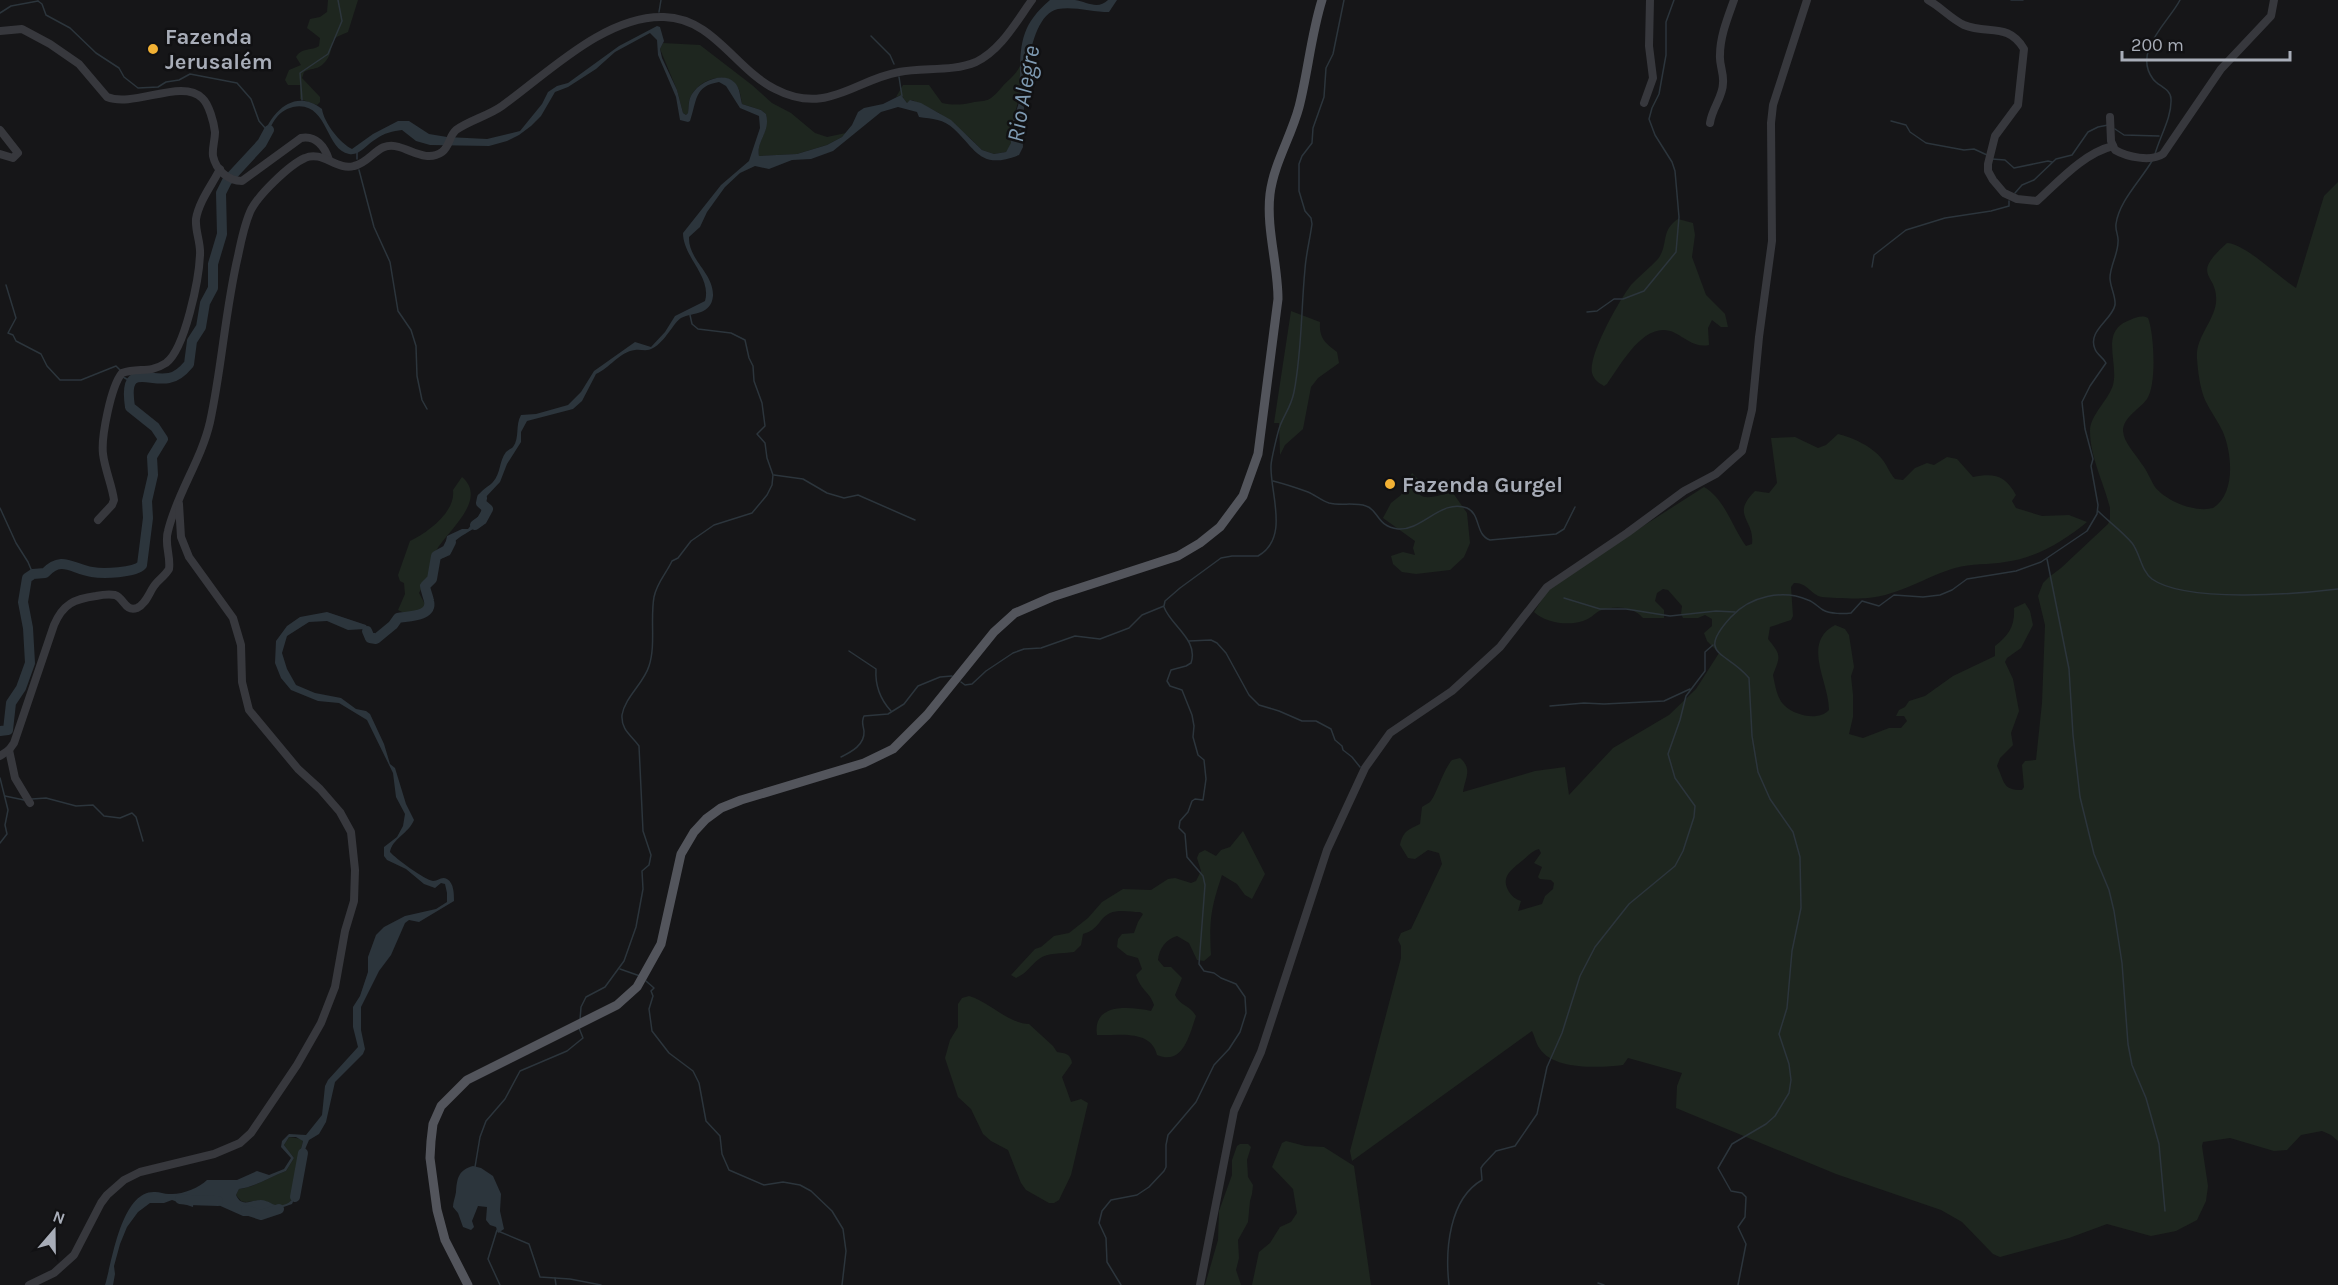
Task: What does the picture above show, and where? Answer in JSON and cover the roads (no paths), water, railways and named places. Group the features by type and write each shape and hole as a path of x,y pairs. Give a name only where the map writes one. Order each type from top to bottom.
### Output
{"main road":[{"path":"468,1285 445,1240 437,1210 430,1141 433,1124 441,1106 467,1080 617,1005 633,991 645,976 661,944 681,854 699,825 730,804 864,763 892,749 921,722 994,632 1015,613 1052,597 1158,564 1187,551 1220,527 1244,496 1258,454 1278,299 1278,280 1270,219 1270,194 1275,171 1298,110 1315,23 1322,0"}],"street":[{"path":"0,756 14,743 54,625 62,609 72,600 113,595 130,608 143,604 156,583 170,569 167,536 179,498 207,431 234,274 251,209 276,181 303,159 312,156 342,165 356,166 387,145 426,156 439,153 447,147 451,135 461,127 498,109 582,47 638,19 664,17 686,20 713,36 728,48 748,71 778,91 806,98 823,98 838,96 901,71 974,63 986,56 1002,40 1032,0"},
{"path":"1644,103 1653,78 1649,46 1650,0"},
{"path":"1710,123 1711,114 1722,94 1724,82 1720,54 1722,38 1734,0"},
{"path":"1200,1285 1234,1111 1261,1052 1328,850 1365,768 1390,733 1452,691 1500,647 1547,586 1627,533 1684,491 1716,474 1742,451 1752,410 1759,337 1772,250 1773,208 1770,155 1773,105 1807,0"},
{"path":"1928,0 1964,25 1977,29 2007,32 2024,49 2018,105 1995,136 1988,164 1993,180 2004,193 2017,199 2037,201 2074,168 2100,151 2113,146"},
{"path":"2110,117 2113,146 2120,152 2155,158 2163,154 2221,69 2271,16 2274,0"},
{"path":"0,31 16,28 27,30 80,64 107,97 114,100 135,99 178,91 188,91 198,95 204,99 214,127 213,155 225,175 242,181 301,138 307,137 316,140 326,152 329,160"},
{"path":"0,130 18,153 13,158 0,154"},
{"path":"98,520 112,506 114,500 103,453 116,383 122,373 152,370 167,362 175,352 188,318 197,281 201,251 196,219 200,206 225,175"},
{"path":"29,1285 54,1273 74,1255 101,1203 124,1180 140,1172 214,1154 240,1143 251,1133 297,1065 321,1023 335,987 345,931 354,901 355,870 351,832 340,812 298,769 247,706 242,682 241,645 233,618 189,557 180,537 179,498"},
{"path":"9,750 15,778 30,802"}],"water":[{"name":"Rio Alegre","path":"1050,0 1075,0 1096,5 1108,0 1117,0 1109,12 1058,9 1046,16 1037,30 1027,70 1023,147 1019,155 1006,159 988,159 975,151 946,123 919,117 917,112 898,107 881,112 833,151 811,159 792,160 769,169 755,166 740,173 725,187 707,212 700,227 689,237 692,253 710,280 713,296 709,307 681,318 653,348 629,351 596,374 582,401 573,409 527,421 521,432 521,442 507,464 500,482 484,499 486,508 483,520 455,541 450,555 443,558 447,536 462,529 468,529 481,513 482,507 477,503 479,495 496,478 506,452 513,447 521,415 536,414 568,405 581,392 594,371 635,342 651,347 665,332 675,316 705,301 705,284 687,250 683,233 721,185 749,161 760,128 759,116 740,108 726,86 719,82 701,91 690,121 680,120 676,97 658,55 657,40 650,33 615,52 596,69 568,87 555,92 541,116 519,135 489,146 430,145 416,141 402,130 382,135 360,151 349,154 341,151 335,144 320,118 313,111 304,107 293,107 282,112 272,125 265,141 262,139 266,129 277,112 293,102 312,103 322,109 333,132 352,149 373,134 398,121 409,121 429,134 487,139 520,131 542,104 548,92 568,83 619,46 657,26 660,27 664,41 660,49 662,58 677,90 683,113 686,115 688,113 691,96 705,82 718,78 729,79 738,87 742,104 766,114 767,126 759,156 797,154 827,145 842,137 852,125 858,112 901,95 907,103 910,100 921,103 951,120 982,150 994,154 1006,152 1011,143 1012,126 1020,98 1020,63 1025,33 1034,17"},
{"path":"327,612 366,625 371,633 375,633 377,640 373,642 369,640 365,629 348,630 327,621 309,622 287,636 282,653 287,669 296,685 315,693 341,698 356,709 370,714 384,744 390,764 395,768 406,804 414,820 391,847 390,852 429,880 447,879 454,892 454,901 419,922 409,920 405,923 391,955 379,971 361,1007 361,1030 365,1049 363,1054 335,1082 326,1122 319,1134 309,1140 303,1154 300,1187 292,1204 258,1216 243,1216 198,1196 194,1198 193,1207 172,1200 164,1203 150,1203 138,1212 127,1227 114,1266 113,1285 105,1285 115,1245 126,1215 143,1195 155,1192 167,1194 185,1192 207,1180 237,1180 257,1171 269,1175 284,1169 291,1158 281,1147 282,1141 289,1134 306,1135 322,1115 325,1086 328,1080 358,1047 353,1027 353,1007 360,996 368,972 368,957 376,935 384,927 405,916 436,909 447,902 445,884 441,883 435,888 424,884 406,869 387,860 384,856 384,847 397,837 403,826 405,814 396,797 393,773 367,720 339,703 318,701 291,690 281,678 275,663 276,641 287,626 300,617","holes":["289,1137 296,1137 303,1141 298,1160 296,1192 293,1198 280,1206 267,1201 244,1202 238,1199 236,1195 239,1189 286,1171 294,1158 284,1145"]},
{"path":"473,1166 493,1176 501,1194 500,1211 504,1229 498,1233 496,1227 490,1225 486,1220 487,1207 478,1206 472,1221 474,1227 471,1230 463,1227 453,1207 459,1176 464,1170"}],"waterway":[{"path":"302,100 300,73 328,54 342,21 338,0"},
{"path":"659,12 661,0"},
{"path":"961,682 965,685 972,684 986,671 1013,653 1024,649 1041,648 1075,636 1100,639 1129,628 1142,615 1164,606 1165,601 1180,588 1221,558 1258,556 1268,548 1276,527 1271,463 1279,429 1291,402 1297,377 1306,263 1312,224 1299,191 1299,164 1312,143 1313,128 1324,97 1326,68 1333,54 1344,0"},
{"path":"1587,312 1597,311 1614,299 1623,299 1644,291 1676,252 1679,217 1675,171 1649,119 1659,94 1666,55 1666,22 1674,0"},
{"path":"2011,0 2023,0"},
{"path":"2155,154 2168,120 2171,99 2169,93 2153,79 2147,58 2154,37 2180,0"},
{"path":"38,1 42,4 46,15 70,28 96,53 119,68 124,77 138,88 158,87 190,74 237,83 251,99 259,121 266,129"},
{"path":"0,13 11,6 38,1"},
{"path":"871,36 890,55 894,64"},
{"path":"899,77 902,96"},
{"path":"1891,121 1906,125 1910,132 1926,143 1964,150 1974,149 1987,155"},
{"path":"2015,193 2022,185 2034,180 2056,159 2072,155 2088,132 2108,125"},
{"path":"2115,129 2124,135 2159,136"},
{"path":"0,731 8,730 11,703 21,688 30,663 28,628 23,602 27,578 33,574 45,573 62,564 103,573 126,571 142,565 148,518 147,501 153,475 152,457 163,439 155,427 130,407 130,384 133,379 139,377 161,379 172,377 189,364 192,341 201,327 205,303 213,288 213,264 222,234 221,193 227,181 262,143 269,130"},
{"path":"357,151 357,159"},
{"path":"1992,159 2005,160 2014,168 2052,162"},
{"path":"1738,1285 1746,1244 1738,1227 1745,1217 1746,1197 1742,1193 1731,1191 1718,1168 1732,1144 1775,1116 1789,1093 1791,1080 1789,1064 1779,1034 1787,1008 1792,951 1801,908 1800,857 1793,832 1770,799 1758,772 1752,736 1749,678 1718,652 1715,646 1716,639 1731,617 1739,610 1767,596 1798,597 1826,611 1845,614 1851,613 1862,601 1879,606 1894,595 1923,597 1940,595 1952,590 1967,579 2016,571 2041,562 2087,531 2097,514 2098,505 2091,466 2093,459 2085,429 2082,402 2106,363 2096,351 2093,343 2097,331 2115,305 2110,278 2118,246 2116,227 2118,215 2152,161"},
{"path":"359,170 374,227 390,262 398,311 411,330 416,346 417,376 422,400 427,409"},
{"path":"1872,267 1874,255 1906,230 1945,218 2009,206 2009,201"},
{"path":"6,285 16,318 8,333 13,335 16,341 41,354 47,366 60,380 81,380 116,366 120,370"},
{"path":"580,1020 581,1007 586,997 605,987 624,961 636,927 643,889 642,871 649,865 651,855 643,831 639,746 625,728 622,715 627,702 649,666 655,592 672,561 678,558 691,541 714,525 752,513 772,485 773,475 765,443 757,434 765,426 762,403 754,381 753,366 745,340 731,333 698,329 692,324 690,315"},
{"path":"123,377 132,382"},
{"path":"774,475 803,479 827,493 844,498 858,495 915,520"},
{"path":"1273,481 1308,492 1329,503 1366,506 1386,525 1398,529 1415,525 1449,507 1467,508 1474,515 1482,534 1490,540 1556,534 1564,529 1575,507"},
{"path":"475,525 482,520 488,509 481,503 482,498"},
{"path":"0,508 33,574"},
{"path":"2098,511 2132,543 2148,576 2168,587 2215,594 2242,595 2338,589"},
{"path":"367,631 370,638 376,639 398,618 418,615 427,610 429,601 425,586 432,579 436,556 447,550 451,542"},
{"path":"2047,559 2069,669 2080,797 2094,854 2109,890 2114,911 2122,963 2128,1044 2132,1065 2146,1098 2159,1144 2165,1211"},
{"path":"1564,598 1600,609 1626,609 1670,616 1716,611 1735,612"},
{"path":"1121,1285 1107,1262 1106,1238 1099,1223 1102,1211 1111,1200 1137,1195 1149,1187 1164,1171 1168,1135 1196,1102 1214,1065 1229,1049 1240,1032 1246,1013 1245,997 1236,984 1214,973 1204,971 1199,964 1205,885 1203,876 1187,857 1185,834 1179,828 1180,821 1188,812 1192,801 1203,800 1206,779 1204,760 1198,755 1193,737 1192,715 1182,690 1170,686 1167,681 1171,670 1191,663 1191,647 1164,607"},
{"path":"1189,641 1211,640 1217,643 1226,653 1249,695 1259,705 1302,721 1316,721 1331,729 1335,740 1360,767"},
{"path":"1449,1285 1449,1241 1456,1212 1462,1200 1482,1180 1483,1165 1496,1151 1515,1146 1537,1114 1547,1067 1562,1033 1580,976 1595,947 1629,904 1675,866 1683,851 1694,817 1695,806 1675,778 1668,754 1686,696 1705,671 1705,652 1713,645"},
{"path":"849,651 876,669 879,691 891,711"},
{"path":"841,757 857,747 862,740 864,716 888,714 904,704 918,686 940,677 952,676"},
{"path":"1550,706 1664,701 1690,689"},
{"path":"0,778 8,810 5,825 7,834 0,843"},
{"path":"5,796 24,800"},
{"path":"32,799 46,798 76,806 93,805 104,816 120,818 132,813 136,817 143,841"},
{"path":"620,969 640,976"},
{"path":"646,981 654,988 651,991 653,996 649,1009 652,1031 669,1053 693,1071 699,1083 706,1121 720,1136 722,1154 729,1170 764,1185 783,1182 800,1185 811,1191 832,1211 843,1229 846,1251 842,1285"},
{"path":"475,1167 480,1137 486,1121 505,1099 520,1071 567,1051 583,1038 579,1028"},
{"path":"295,1197 303,1153"},
{"path":"180,1199 218,1201"},
{"path":"246,1210 261,1215 279,1209"},
{"path":"497,1230 488,1259 500,1285"},
{"path":"498,1231 529,1244 540,1277 570,1279 601,1285"},
{"path":"555,1278 556,1285"},
{"path":"1598,1283 1604,1285"}],"place":[{"name":"Fazenda Jerusalém","path":"153,49"},
{"name":"Fazenda Gurgel","path":"1390,484"}]}
